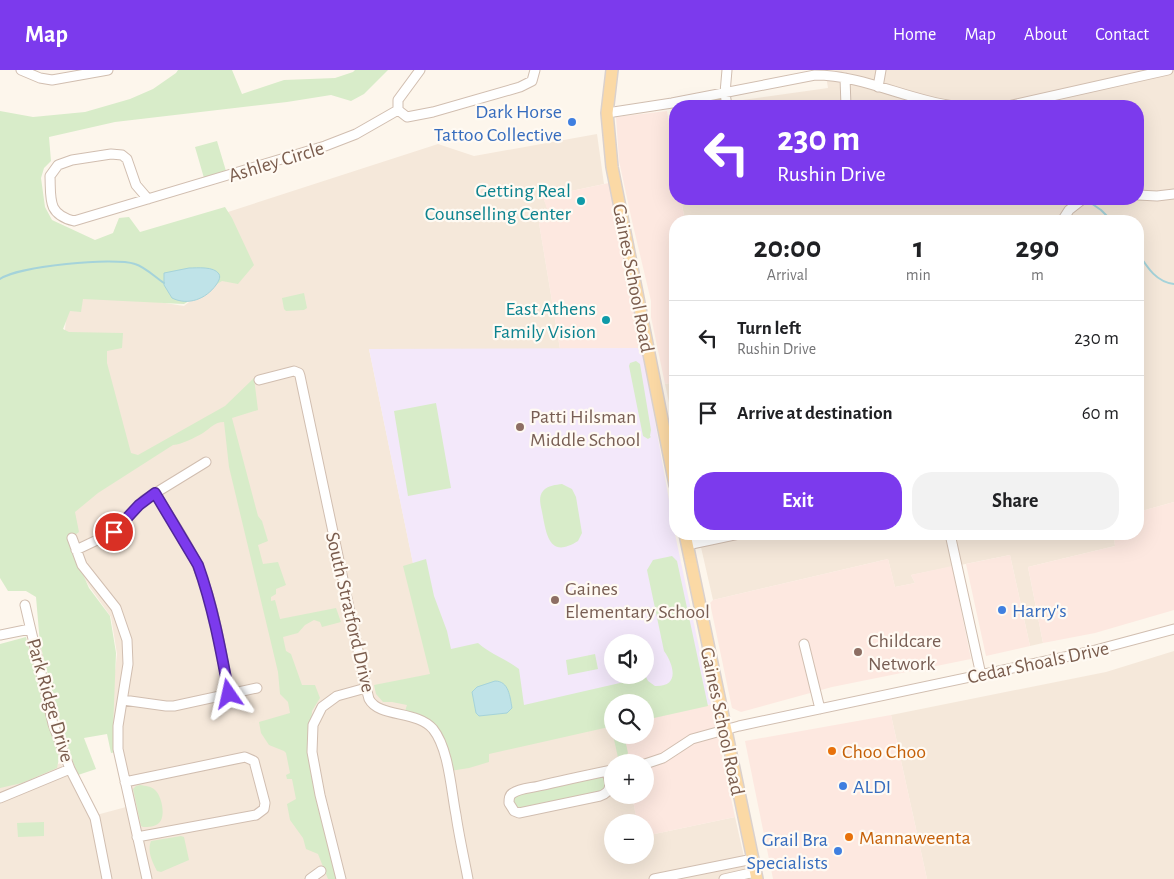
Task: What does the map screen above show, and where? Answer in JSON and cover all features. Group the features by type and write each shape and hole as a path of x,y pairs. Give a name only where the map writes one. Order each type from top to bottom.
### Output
{"main road":[{"name":"Gaines School Road","path":"612,70 606,113 612,167 669,434"},
{"name":"Gaines School Road","path":"686,540 756,876"}],"street":[{"path":"21,70 40,78 52,80 108,70"},
{"path":"420,70 398,100 398,110 409,118 520,87 532,81 535,70"},
{"path":"726,100 727,70"},
{"path":"878,87 881,70"},
{"path":"1030,100 1125,74 1168,70"},
{"path":"680,100 805,76 826,75 878,87 915,100"},
{"path":"845,78 846,100"},
{"path":"606,113 669,102"},
{"name":"Ashley Circle","path":"148,198 136,185 127,158 122,155 111,154 72,160 58,165 50,176 52,204 57,214 74,221 325,146 356,134 398,110"},
{"path":"1144,195 1174,194"},
{"path":"1065,215 1074,205"},
{"name":"South Stratford Drive","path":"259,380 294,371 300,376 370,700 375,706 384,710 417,717 432,728 437,735 446,760 468,879"},
{"path":"76,550 114,532 139,505 206,462"},
{"path":"155,493 198,565 206,586 217,630 229,694"},
{"path":"72,538 82,565 109,598 122,623 127,640 128,664 117,736 118,749 147,879"},
{"path":"951,540 981,675"},
{"name":"Park Ridge Drive","path":"26,605 53,724 70,769 95,818 107,879"},
{"path":"0,635 30,629"},
{"name":"Cedar Shoals Drive","path":"654,761 663,758 692,738 1088,652 1174,630"},
{"path":"804,644 820,709"},
{"path":"123,700 166,706 257,688"},
{"path":"341,879 312,752 313,725 322,707 337,696 366,688"},
{"path":"125,782 245,757 251,758 254,761 265,803 264,809 256,815 137,837"},
{"path":"0,798 70,769"},
{"path":"610,771 609,790 600,796 519,813 514,811 509,803 509,797 513,793 610,771"},
{"path":"654,879 752,859"},
{"path":"310,879 322,871"},
{"path":"724,879 756,876"}],"shaded area":[{"path":"825,70 1174,70 1174,502 1144,510 1144,215 684,215 682,205 1144,205 1144,100 743,100 828,88"},
{"path":"667,111 669,124 669,205 682,205 684,215 669,215 669,383 665,384 651,317 651,301 619,161 616,117"},
{"path":"597,134 604,184 543,197 550,215 539,223 560,349 369,349 453,758 604,728 604,744 622,744 624,754 604,754 604,804 634,804 636,814 604,814 604,864 654,864 654,834 735,817 749,879 0,879 0,786 61,763 89,817 126,807 115,757 111,709 117,654 111,617 89,586 72,557 64,340 69,288 184,306 225,274 228,212 438,144 474,156"},
{"path":"609,183 642,348 560,349 539,223 549,215 543,197"},
{"path":"642,348 669,500 669,540 676,540 711,704 654,717 654,694 604,694 604,705 453,759 369,349"},
{"path":"669,383 669,403 665,384"},
{"path":"1174,502 1174,610 1095,633 1043,643 1028,567 1115,546 1114,540 1144,540 1144,510"},
{"path":"699,540 1114,540 1115,546 1028,567 1043,643 1030,646 1010,555 911,575 915,583 895,587 888,559 713,600"},
{"path":"1010,555 1030,646 986,656 966,564"},
{"path":"888,559 895,587 915,583 911,575 952,566 971,659 832,687 741,712 732,708 710,603 713,600"},
{"path":"1174,651 1174,879 927,879 891,715 1106,672"},
{"path":"711,704 735,817 654,834 654,814 636,814 634,804 654,804 654,754 624,754 622,744 654,744 654,717"},
{"path":"891,715 927,879 773,879 745,741"}],"green space":[{"path":"178,70 232,70 242,94 284,80 335,78 355,70 388,70 364,94 351,101 331,95 115,122 49,137 51,161 44,168 41,178 45,207 52,220 95,240 113,233 119,218 129,217 140,232 225,207 254,265 238,284 222,281 184,304 83,299 81,312 70,311 63,329 69,332 123,333 122,348 107,351 107,363 131,453 138,455 225,406 254,378 258,410 232,418 258,516 262,521 268,541 258,545 263,564 278,562 286,585 276,589 276,594 271,597 271,601 275,600 280,619 336,608 341,622 322,627 320,622 314,620 305,625 298,633 283,637 286,651 291,654 302,685 315,685 320,698 312,711 310,738 323,820 336,879 328,879 318,854 306,849 303,838 290,820 287,804 296,799 292,779 287,779 286,775 290,773 286,753 269,745 261,733 259,722 290,713 288,702 280,694 278,672 229,467 224,422 215,424 203,433 173,445 98,493 75,512 79,532 68,540 89,588 110,616 116,653 113,729 116,752 111,753 107,734 84,738 96,769 78,775 66,744 40,644 36,597 26,591 8,591 0,578 0,111 33,117 85,112 130,99 153,89"},
{"path":"217,141 226,171 204,178 195,147"},
{"path":"304,293 307,308 304,310 286,311 284,309 282,298"},
{"path":"636,361 640,364 651,430 651,437 648,439 643,436 629,366 630,363"},
{"path":"436,403 451,488 408,496 394,411"},
{"path":"562,484 572,489 576,497 582,533 578,541 569,546 562,547 552,543 546,532 540,500 541,494 545,489"},
{"path":"672,556 677,561 708,706 654,718 654,694 604,694 604,728 489,754 489,762 450,771 442,740 433,725 417,715 405,711 407,705 383,702 376,694 374,685 430,674 403,566 426,559 434,596 447,631 451,649 478,643 519,669 524,705 616,684 652,684 655,686 668,683 673,674 672,668 664,651 647,570 653,560"},
{"path":"26,637 59,758 57,768 22,783 0,788 0,644"},
{"path":"595,654 598,669 568,675 566,660"},
{"path":"615,744 626,744 627,754 617,754"},
{"path":"604,776 604,791 518,810 511,800 514,795"},
{"path":"140,785 152,788 160,797 162,816 156,825 141,826 133,789"},
{"path":"44,822 44,836 18,837 17,823"},
{"path":"184,837 189,860 161,872 157,871 150,852 151,841"}],"water":[{"path":"189,268 205,268 217,271 220,277 219,280 212,290 196,300 184,301 172,298 164,285 164,273"},
{"path":"495,681 500,682 506,687 512,708 507,713 479,716 476,713 472,692 477,687"}],"waterway":[{"path":"1094,205 1106,215"},
{"path":"1144,261 1157,277 1174,284"},
{"path":"0,279 26,270 66,264 124,262 139,265 164,283"}],"place":[{"name":"Dark Horse Tattoo Collective","path":"572,122"},
{"name":"Getting Real Counselling Center","path":"581,201"},
{"name":"East Athens Family Vision","path":"606,320"},
{"name":"Patti Hilsman Middle School","path":"520,427"},
{"name":"Gaines Elementary School","path":"555,600"},
{"name":"Harry's","path":"1002,610"},
{"name":"Childcare Network","path":"858,652"},
{"name":"Choo Choo","path":"832,751"},
{"name":"ALDI","path":"843,786"},
{"name":"Mannaweenta","path":"849,837"},
{"name":"Grail Bra Specialists","path":"838,851"}],"route":[{"path":"114,532 144,500 155,493 198,565 206,586 217,630 229,694"}]}
